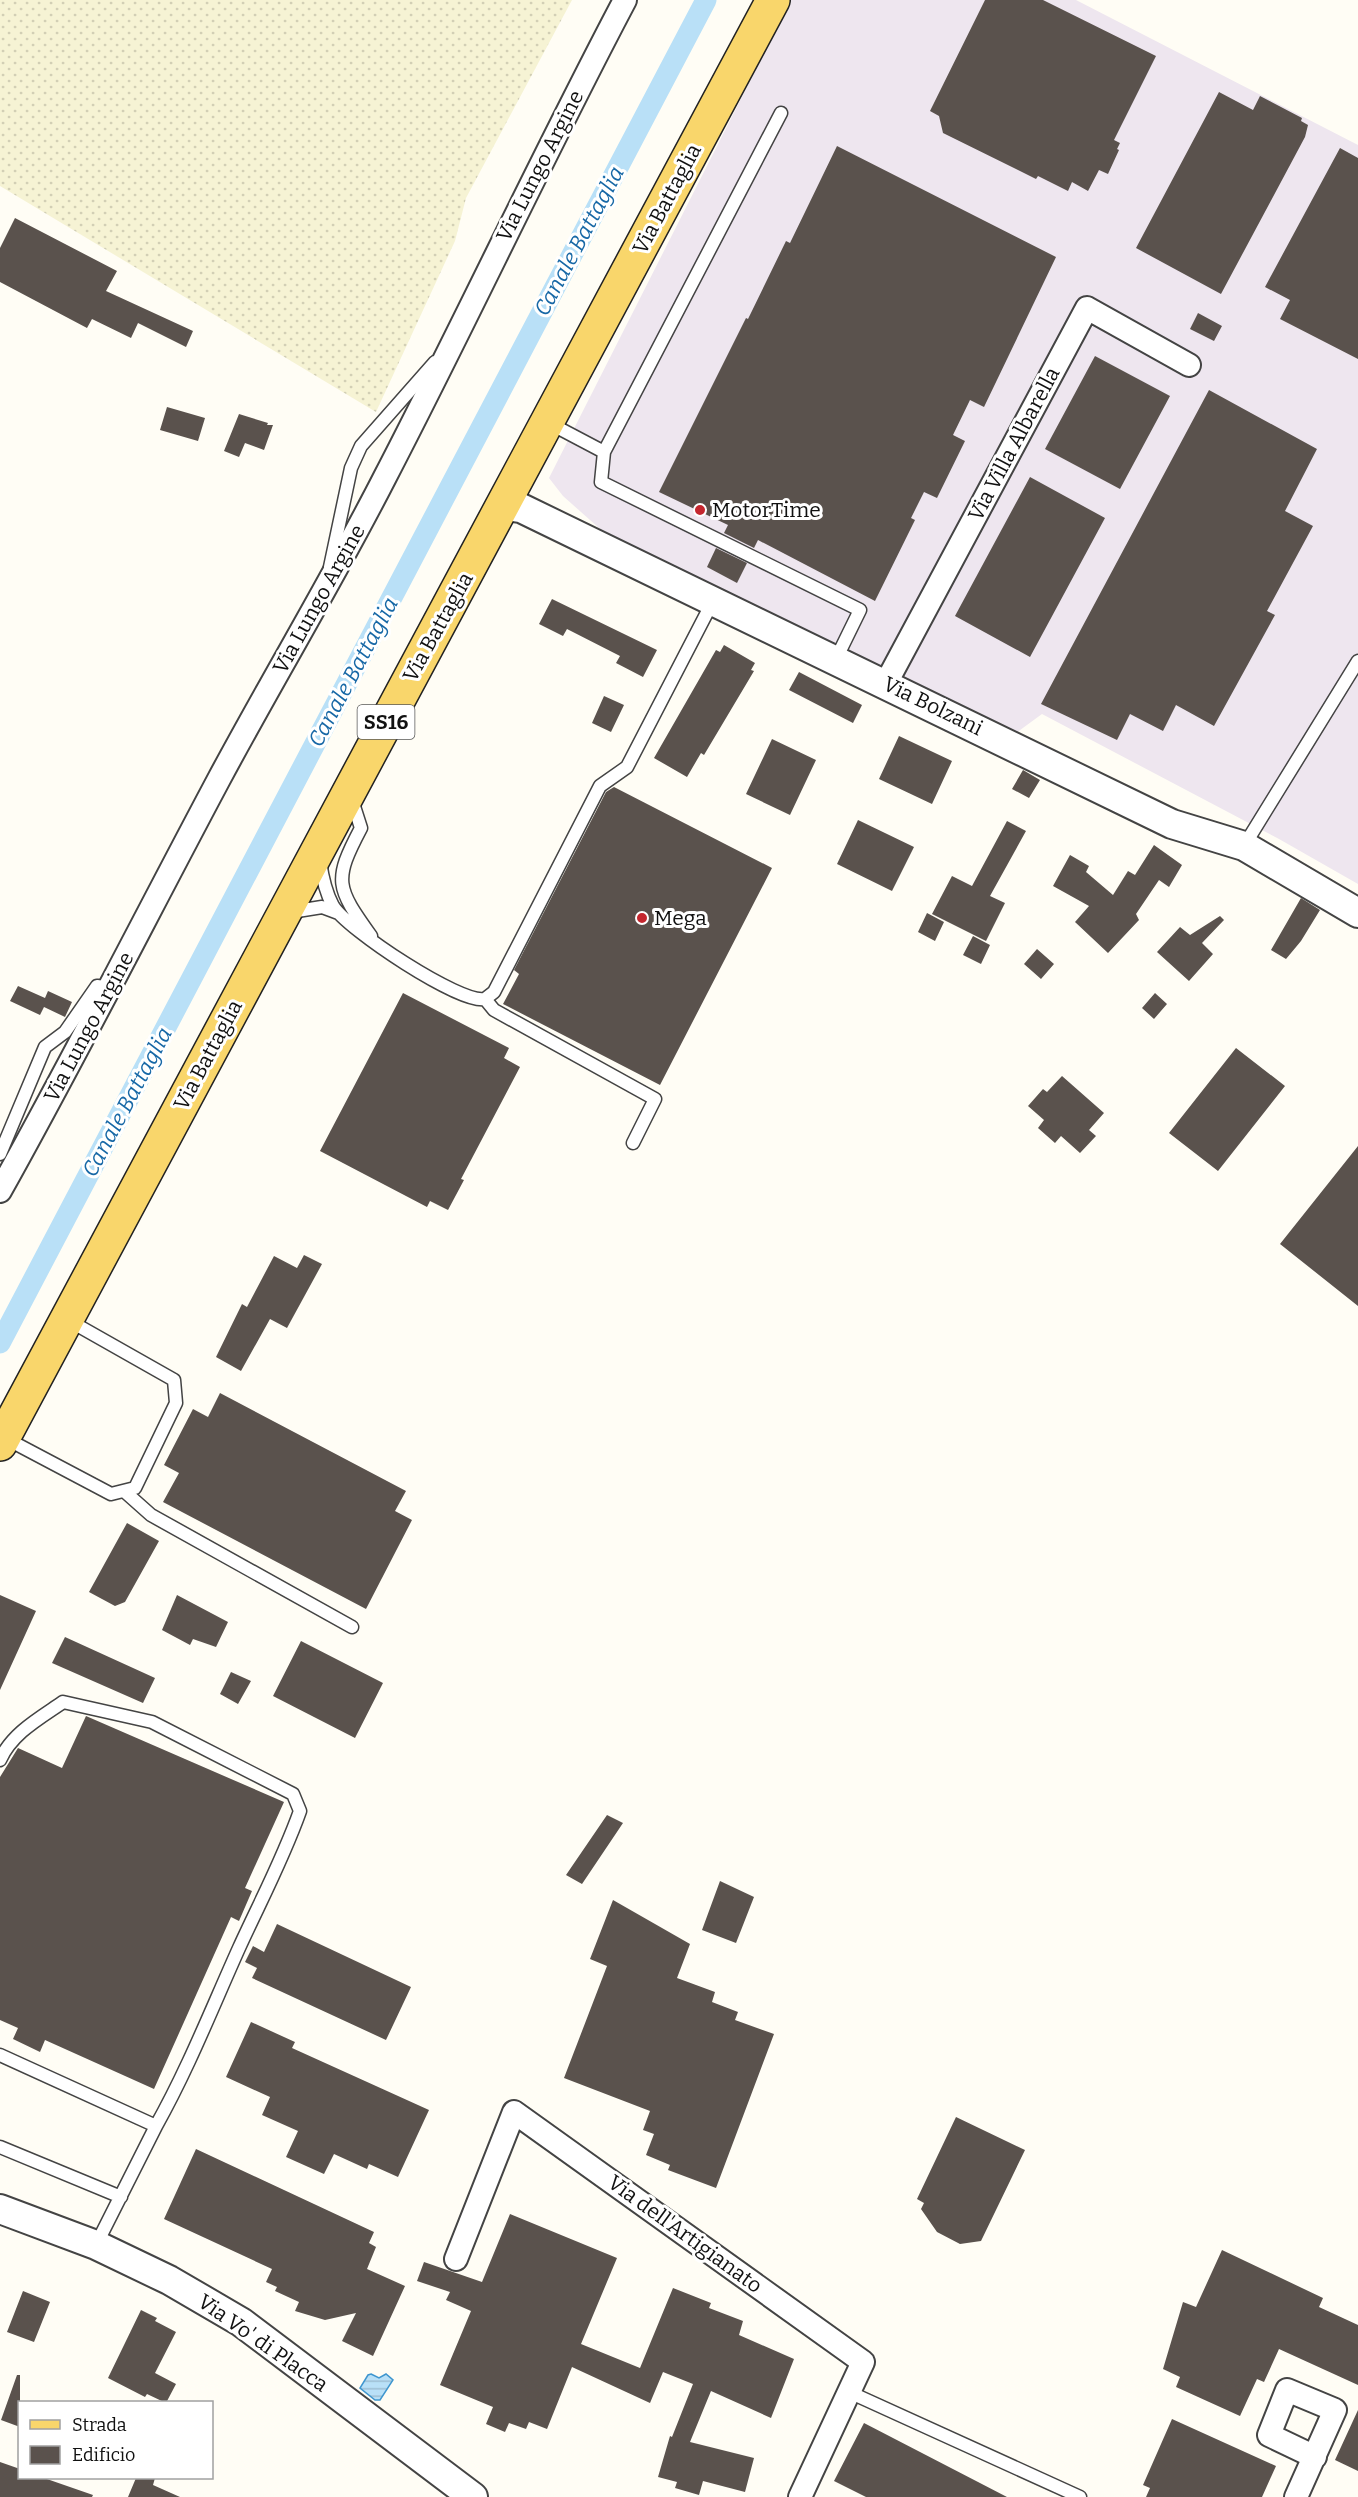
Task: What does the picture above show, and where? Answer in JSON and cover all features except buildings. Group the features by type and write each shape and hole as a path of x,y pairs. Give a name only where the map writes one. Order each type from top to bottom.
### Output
{"main road":[{"name":"Via Battaglia","path":"2,1441 773,0"}],"street":[{"name":"Via Lungo Argine","path":"0,1191 221,776 324,593 564,116 625,0"},
{"name":"Via Villa Albarella","path":"886,683 1087,308 1189,365"},
{"name":"Via Bolzani","path":"504,506 521,508 886,683 1172,824 1244,846 1358,913"},
{"name":"Via dell'Artigianato","path":"456,2259 514,2112 863,2362 800,2497"},
{"name":"Via Vo' di Placca","path":"0,2209 96,2245 169,2280 241,2322 467,2495"},
{"path":"1296,2497 1315,2457"}],"lane":[{"path":"781,113 604,452 601,482 860,610 836,659"},
{"path":"324,593 351,468 361,447 450,345"},
{"path":"548,423 604,452"},
{"path":"282,916 299,908 311,907 322,907 339,913 377,945 401,961 471,998 485,999 494,992 600,786 627,767 713,601"},
{"path":"1244,846 1358,662"},
{"path":"349,791 361,828 344,861 341,880 353,912 377,945"},
{"path":"318,848 326,888 339,913"},
{"path":"0,1154 45,1047 65,1032 97,986 110,988"},
{"path":"485,999 494,1010 655,1099 633,1143"},
{"path":"2,1441 111,1494 135,1488 176,1403 174,1380 67,1319"},
{"path":"124,1491 151,1515 352,1628"},
{"path":"0,1760 6,1747 28,1726 63,1702 152,1722 293,1794 300,1811 286,1852 244,1936 180,2085 156,2126 96,2245"},
{"path":"0,2055 156,2126"},
{"path":"0,2146 121,2197"},
{"path":"849,2392 1080,2497"}],"shaded area":[{"path":"0,0 572,0 466,198 455,241 376,412 0,186"},
{"path":"791,0 1076,0 1358,145 1358,884 1279,839 1042,714 1016,733 608,536 563,496 549,478"}],"water":[{"path":"371,2374 379,2378 386,2374 393,2380 380,2400 375,2400 360,2388"}],"waterway":[{"name":"Canale Battaglia","path":"0,1343 706,0"}],"place":[{"name":"MotorTime","path":"700,510"},
{"name":"Mega","path":"642,918"}]}
